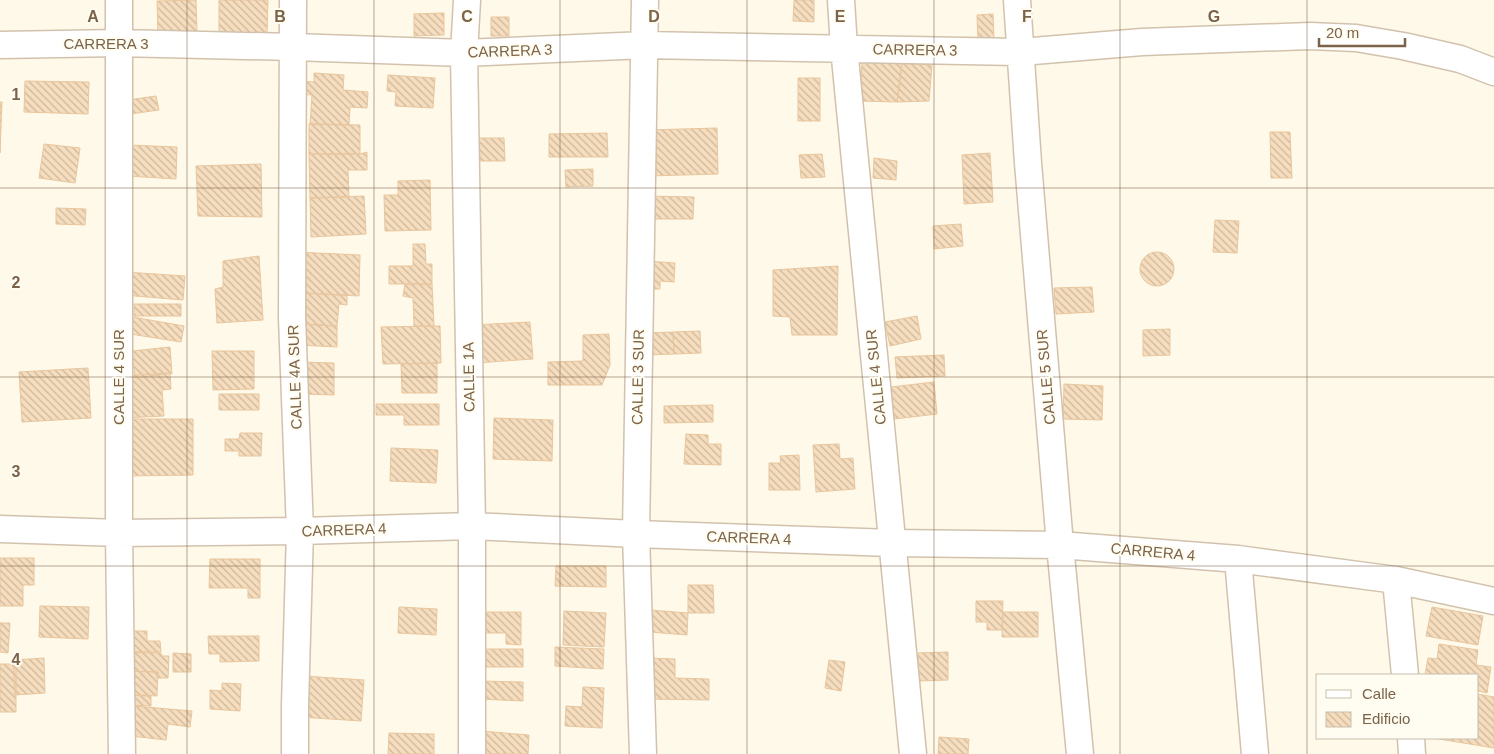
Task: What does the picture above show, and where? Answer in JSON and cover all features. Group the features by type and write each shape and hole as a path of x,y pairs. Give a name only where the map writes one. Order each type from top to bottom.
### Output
{"street":[{"name":"CALLE 4 SUR","path":"119,0 119,534 122,754"},
{"name":"CALLE 4A SUR","path":"293,0 292,318 300,531 295,754"},
{"name":"CALLE 1A","path":"466,0 464,53 472,526 472,754"},
{"name":"CALLE 3 SUR","path":"643,754 636,534 645,0"},
{"name":"CALLE 4 SUR","path":"842,0 844,48 913,754"},
{"name":"CALLE 5 SUR","path":"1017,0 1029,173 1060,545 1080,754"},
{"name":"CARRERA 3","path":"0,45 119,43 464,53 644,45 1021,52 1142,42 1310,36 1356,38 1403,46 1460,59 1494,72"},
{"name":"CARRERA 4","path":"0,529 119,534 472,526 892,543 1060,545 1238,559 1396,580 1494,601"},
{"path":"1238,559 1255,754"},
{"path":"1396,580 1405,674"},
{"path":"1411,739 1412,754"}],"building":[{"path":"196,0 197,32 158,34 157,1"},
{"path":"219,0 268,0 267,33 219,33"},
{"path":"794,0 814,0 814,22 793,21"},
{"path":"444,13 444,35 414,36 414,14"},
{"path":"993,14 994,41 978,41 977,15"},
{"path":"491,17 509,17 509,36 491,36"},
{"path":"862,62 902,63 897,102 860,101"},
{"path":"902,63 932,65 929,101 897,102"},
{"path":"314,73 344,75 343,90 368,92 367,108 350,107 349,125 310,124 312,95 299,94 300,81 314,82"},
{"path":"388,75 435,78 433,108 395,106 396,92 387,91"},
{"path":"798,78 820,78 820,121 798,121"},
{"path":"25,81 89,82 88,114 24,112"},
{"path":"156,96 159,110 130,114 128,100"},
{"path":"0,102 2,102 0,153"},
{"path":"309,124 360,125 360,154 309,154"},
{"path":"717,128 718,174 648,176 647,130"},
{"path":"1270,132 1290,132 1292,178 1271,178"},
{"path":"607,133 608,157 549,157 549,134"},
{"path":"479,138 504,138 505,161 480,161"},
{"path":"44,144 80,148 75,183 39,178"},
{"path":"129,145 177,147 176,179 128,176"},
{"path":"367,152 367,170 348,170 349,197 310,198 309,154 360,154"},
{"path":"990,153 993,202 964,204 962,155"},
{"path":"822,154 825,177 801,178 799,155"},
{"path":"874,158 897,161 896,180 873,178"},
{"path":"261,164 262,217 198,216 196,166"},
{"path":"593,169 593,186 566,187 565,170"},
{"path":"430,180 431,230 385,231 384,195 398,195 398,181"},
{"path":"364,196 366,234 311,237 310,198"},
{"path":"647,196 694,197 693,219 647,219"},
{"path":"56,208 86,209 85,225 56,224"},
{"path":"1215,220 1239,221 1237,253 1213,252"},
{"path":"961,224 963,246 934,249 933,226"},
{"path":"413,244 425,244 426,264 432,264 432,284 389,284 389,266 413,266"},
{"path":"295,252 360,255 359,296 301,293"},
{"path":"1157,252 1164,253 1169,257 1173,262 1173,276 1169,281 1164,285 1157,286 1150,285 1145,281 1141,276 1140,269 1141,262 1145,257 1150,253"},
{"path":"259,256 263,320 217,323 215,289 223,287 223,261"},
{"path":"647,261 675,263 674,282 660,281 660,289 654,289 654,284 646,279"},
{"path":"838,266 837,335 792,335 790,317 773,316 773,270"},
{"path":"125,272 185,276 183,300 123,295"},
{"path":"405,284 432,284 434,326 414,326 413,298 403,296"},
{"path":"1092,287 1094,312 1056,314 1054,288"},
{"path":"301,293 347,295 347,305 339,304 337,326 300,324"},
{"path":"134,304 181,304 181,316 134,316"},
{"path":"127,316 184,326 181,342 124,333"},
{"path":"917,316 921,339 890,346 885,322"},
{"path":"530,322 533,359 476,363 473,325"},
{"path":"300,324 337,326 337,347 298,345"},
{"path":"440,326 441,363 383,364 381,327"},
{"path":"1170,329 1170,355 1143,356 1143,330"},
{"path":"700,331 701,353 674,354 673,332"},
{"path":"673,332 674,354 647,355 647,333"},
{"path":"609,334 610,365 602,385 548,385 548,362 583,361 583,335"},
{"path":"170,347 172,374 135,378 132,351"},
{"path":"212,351 254,351 254,389 213,390"},
{"path":"944,355 945,376 897,378 895,357"},
{"path":"300,362 334,363 334,395 300,394"},
{"path":"437,363 437,393 402,393 401,364"},
{"path":"88,368 91,418 22,422 19,372"},
{"path":"170,373 171,389 162,390 164,416 123,418 121,376"},
{"path":"934,382 937,414 894,419 891,387"},
{"path":"1064,384 1103,386 1102,420 1063,419"},
{"path":"219,394 259,394 259,410 219,410"},
{"path":"376,404 439,404 439,425 404,425 404,415 376,415"},
{"path":"713,405 713,422 664,423 664,406"},
{"path":"494,418 553,420 552,461 493,459"},
{"path":"123,419 193,419 193,475 124,476"},
{"path":"240,433 262,433 261,456 239,456 239,451 225,451 225,439 239,439"},
{"path":"686,434 708,435 708,444 721,444 721,465 684,464"},
{"path":"839,444 840,459 853,458 855,489 816,492 813,445"},
{"path":"391,448 438,450 436,483 390,481"},
{"path":"799,455 800,490 769,490 769,463 781,463 780,456"},
{"path":"0,558 34,558 34,585 23,585 23,606 0,606"},
{"path":"210,559 260,559 260,598 248,598 248,588 209,588"},
{"path":"556,566 606,566 606,587 555,586"},
{"path":"688,585 713,585 714,613 688,613"},
{"path":"976,601 1003,601 1002,630 987,630 987,622 976,622"},
{"path":"40,606 89,607 88,639 39,637"},
{"path":"399,607 437,609 436,635 398,633"},
{"path":"1432,607 1483,616 1478,645 1426,636"},
{"path":"650,610 688,613 687,635 649,632"},
{"path":"564,611 606,613 604,647 563,645"},
{"path":"476,612 521,612 521,645 506,644 506,633 476,633"},
{"path":"1003,612 1038,612 1038,637 1002,637"},
{"path":"0,623 10,623 8,653 0,652"},
{"path":"121,631 147,631 147,641 160,641 161,652 122,652"},
{"path":"208,636 259,636 259,661 220,662 220,654 209,654"},
{"path":"1439,644 1478,650 1476,665 1491,667 1487,693 1479,691 1479,674 1425,674 1428,658 1437,659"},
{"path":"555,647 604,649 603,669 555,666"},
{"path":"473,649 523,649 523,667 474,667"},
{"path":"122,652 161,653 162,656 169,656 168,678 157,678 158,672 121,671"},
{"path":"948,652 948,680 918,681 918,653"},
{"path":"173,653 191,654 191,672 173,672"},
{"path":"44,658 45,693 15,695 13,660"},
{"path":"648,658 675,659 675,678 709,679 709,700 648,699"},
{"path":"829,660 845,662 841,691 825,688"},
{"path":"0,664 16,664 16,712 0,712"},
{"path":"121,671 158,672 157,696 122,694"},
{"path":"303,676 364,680 361,721 299,717"},
{"path":"479,681 523,682 523,701 478,699"},
{"path":"222,683 241,684 240,711 210,709 210,690 222,691"},
{"path":"583,687 604,688 602,728 565,726 566,706 582,707"},
{"path":"1479,694 1494,697 1494,748 1439,739 1479,739"},
{"path":"123,695 151,696 151,706 124,705"},
{"path":"122,705 192,711 190,727 168,724 166,740 122,735"},
{"path":"481,731 529,735 528,754 479,754"},
{"path":"389,733 434,734 434,754 388,754"},
{"path":"939,737 969,739 968,754 938,754"}]}
